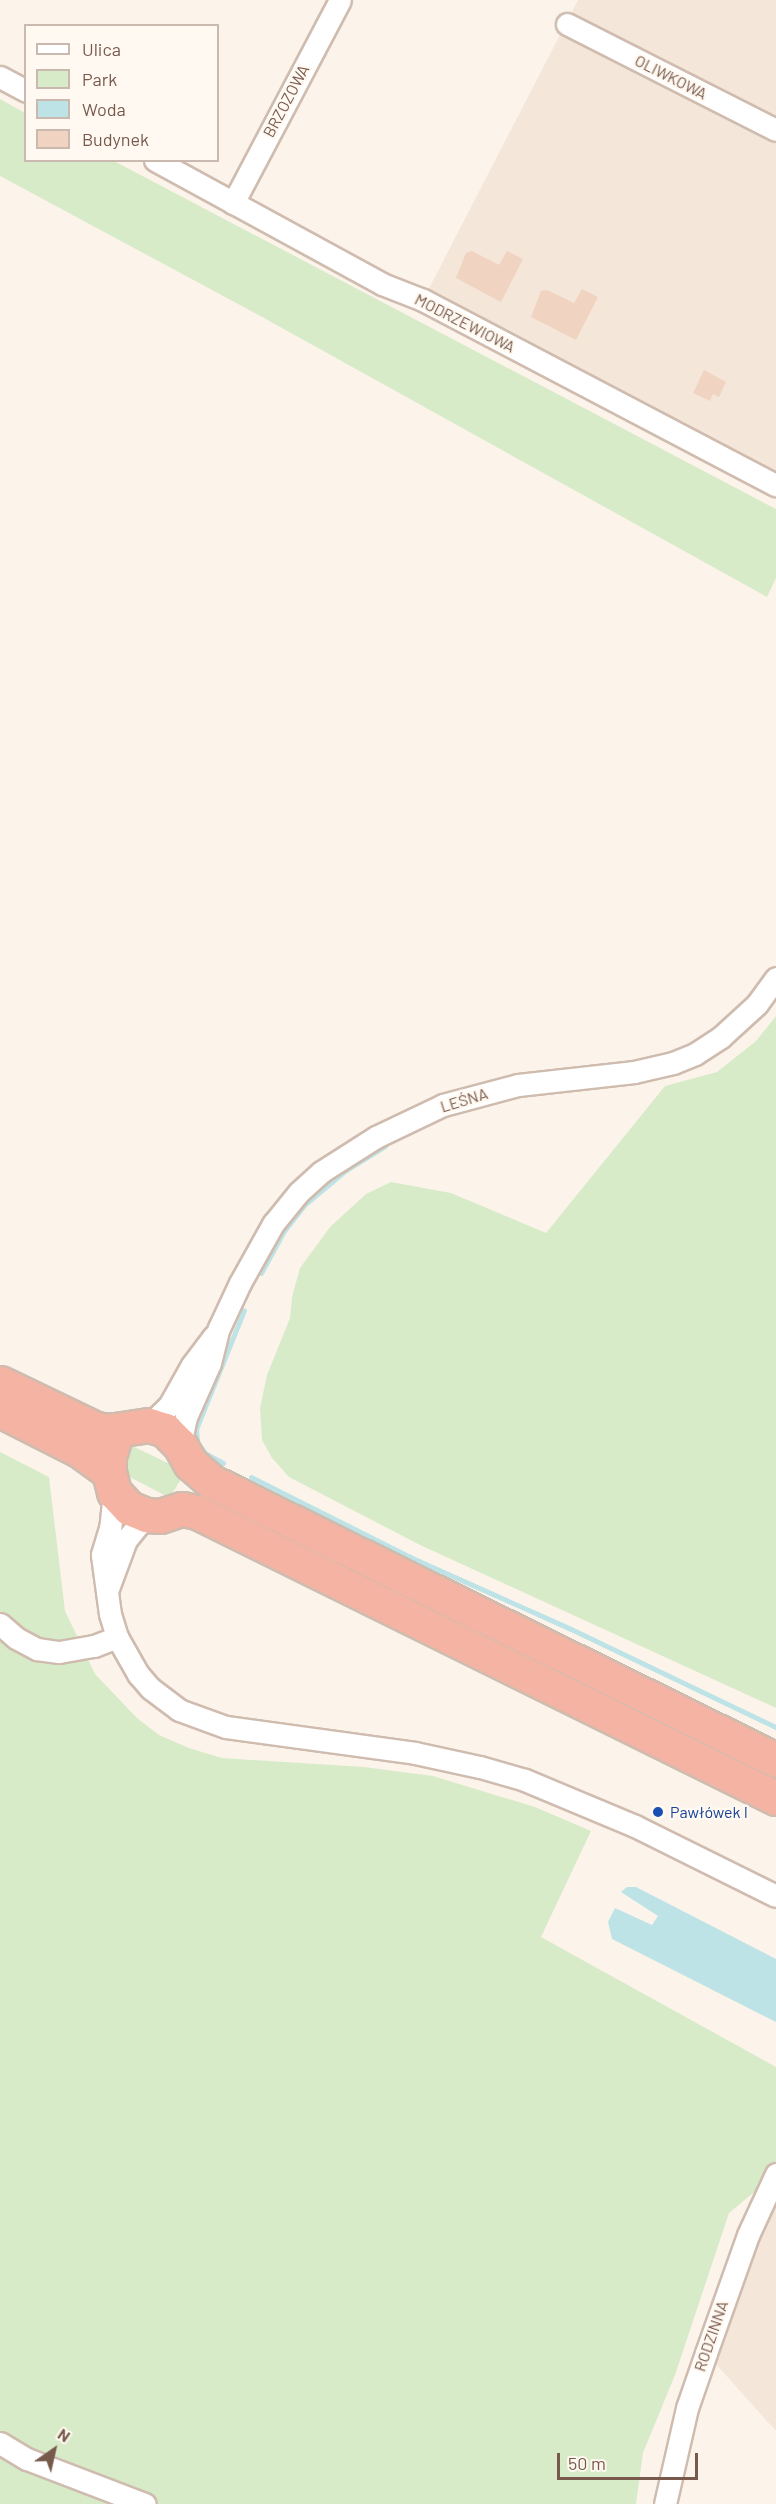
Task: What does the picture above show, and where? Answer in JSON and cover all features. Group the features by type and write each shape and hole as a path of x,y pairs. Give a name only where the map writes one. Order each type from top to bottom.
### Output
{"highway":[{"path":"0,1383 96,1429 117,1430 149,1425 165,1430 212,1482 776,1760"},
{"path":"0,1410 79,1450 112,1482 129,1508 161,1513 197,1512 776,1798"},
{"path":"112,1482 109,1456 117,1430"},
{"path":"161,1513 190,1484 185,1454"}],"street":[{"name":"BRZOZOWA","path":"233,203 340,0"},
{"name":"OLIWKOWA","path":"567,24 776,130"},
{"path":"0,77 24,90"},
{"name":"MODRZEWIOWA","path":"159,162 382,284 423,300 776,485"},
{"name":"LEŚNA","path":"185,1454 186,1417 210,1363 219,1328 240,1283 273,1224 299,1191 321,1172 359,1147 443,1105 518,1085 634,1072 688,1057 721,1037 757,1004 776,978"},
{"name":"LEŚNA","path":"149,1425 169,1407 192,1365 219,1328"},
{"path":"112,1482 110,1528 102,1555 117,1637 127,1657 150,1688 178,1710 226,1727 269,1735 415,1754 480,1767 525,1780 635,1826 776,1896"},
{"path":"107,1591 126,1540 161,1513"},
{"path":"0,1624 16,1638 37,1649 59,1652 94,1646 117,1637"},
{"name":"RODZINNA","path":"665,2504 687,2408 724,2298 776,2174"},
{"path":"0,2443 27,2459 145,2504"}],"shaded area":[{"path":"578,0 776,0 776,485 423,300"},
{"path":"776,2185 776,2431 706,2353"}],"green space":[{"path":"0,99 24,112 24,162 116,162 776,509 776,578 767,597 253,312 0,176"},
{"path":"776,1016 776,1708 420,1545 289,1477 272,1458 262,1440 260,1408 267,1375 290,1318 292,1297 300,1268 330,1227 366,1194 391,1182 451,1193 546,1233 665,1086 717,1072 756,1041"},
{"path":"128,1444 172,1465 181,1479 172,1494 168,1497 124,1474 118,1454"},
{"path":"0,1452 49,1477 65,1611 95,1674 137,1718 159,1735 189,1748 222,1758 364,1767 433,1776 535,1807 591,1831 541,1937 776,2067 776,2174 729,2213 675,2375 643,2453 636,2504 0,2504"}],"water":[{"path":"627,1887 636,1887 776,1959 776,2022 612,1939 608,1922 615,1908 652,1925 658,1916 621,1892"}],"building":[{"path":"472,251 499,265 507,251 523,259 501,302 456,278 466,253"},
{"path":"582,289 598,297 576,340 531,317 541,291 547,290 574,303"},
{"path":"704,370 726,382 719,397 713,394 710,401 693,393"}],"waterway":[{"path":"261,1273 284,1231 304,1205 346,1170 385,1146"},
{"path":"223,1463 205,1453 197,1442 196,1429 244,1310"},
{"path":"251,1477 410,1557 571,1629 776,1727"}],"place":[{"name":"Pawłówek I","path":"658,1812"}]}
